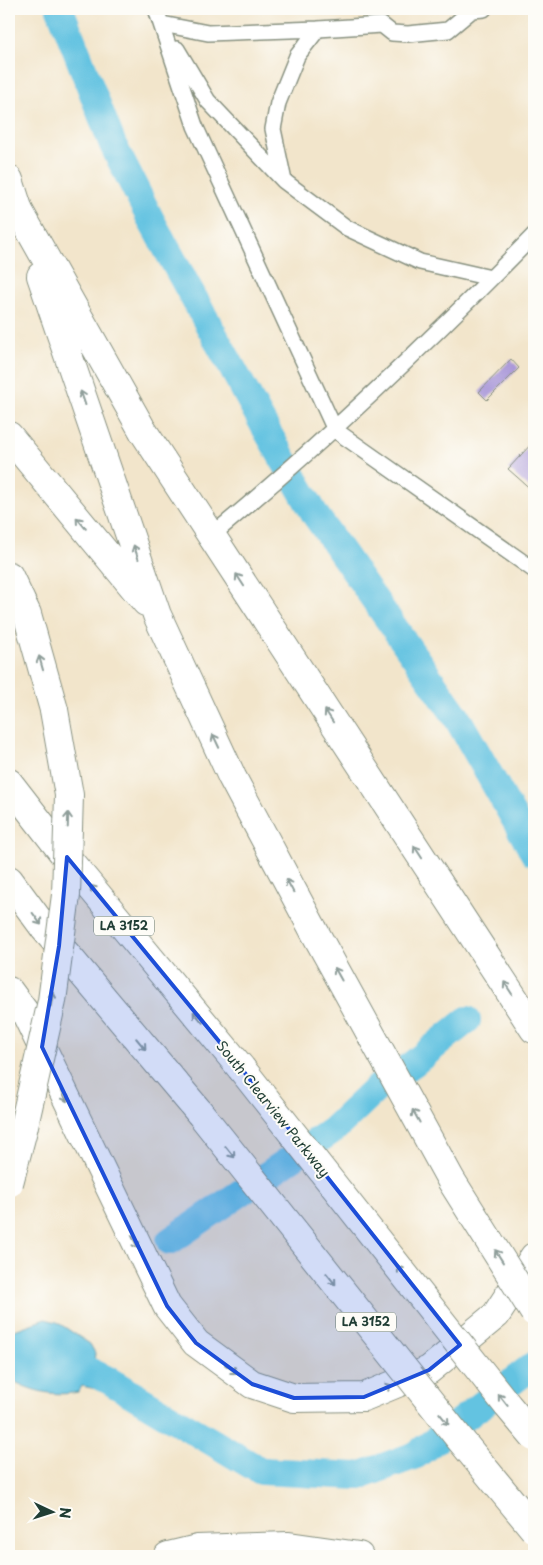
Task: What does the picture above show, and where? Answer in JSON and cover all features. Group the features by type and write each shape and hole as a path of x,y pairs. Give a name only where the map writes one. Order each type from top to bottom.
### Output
{"highway":[{"path":"9,180 157,615 232,777 313,929 452,1180 534,1312"},
{"path":"19,211 143,431 534,1029"},
{"path":"9,436 157,615"},
{"path":"9,576 27,614 54,710 69,795 66,895 52,1001 9,1183"},
{"name":"South Clearview Parkway","path":"9,783 71,863 240,1068 534,1437"},
{"name":"LA 3152","path":"9,880 45,929 200,1114 459,1438 534,1528"},
{"path":"9,991 26,1014 144,1262 167,1306 196,1343 252,1384 294,1398 364,1397 429,1370 496,1315 534,1257"},
{"path":"168,1556 197,1548 289,1546 358,1556"}],"lane":[{"path":"156,9 196,126 335,430 534,570"},
{"path":"162,24 208,33 382,25 392,33 408,34 448,30 472,10 484,9"},
{"path":"162,24 208,101 284,181 347,228 420,262 491,278"},
{"path":"284,181 273,129 278,103 297,56 318,29"},
{"path":"211,536 335,430 534,235"}],"highlighted area":[{"path":"67,857 241,1068 460,1345 429,1370 364,1397 294,1398 252,1384 196,1343 167,1306 42,1047 59,946"}],"water":[{"path":"45,1319 57,1322 90,1344 95,1353 94,1362 115,1375 106,1388 96,1389 82,1386 78,1392 60,1394 42,1392 16,1383 9,1378 9,1332"}],"building":[{"path":"511,359 519,368 487,400 479,392"},
{"path":"534,441 534,492 508,469"}],"waterway":[{"path":"60,9 113,145 153,224 267,431 316,516 456,716 534,853"},
{"path":"170,1241 333,1130 377,1088 414,1063 467,1020"},
{"path":"353,1103 356,1109"},
{"path":"344,1111 347,1117"},
{"path":"76,1365 108,1380 261,1471 359,1476 416,1455 534,1365"}]}
